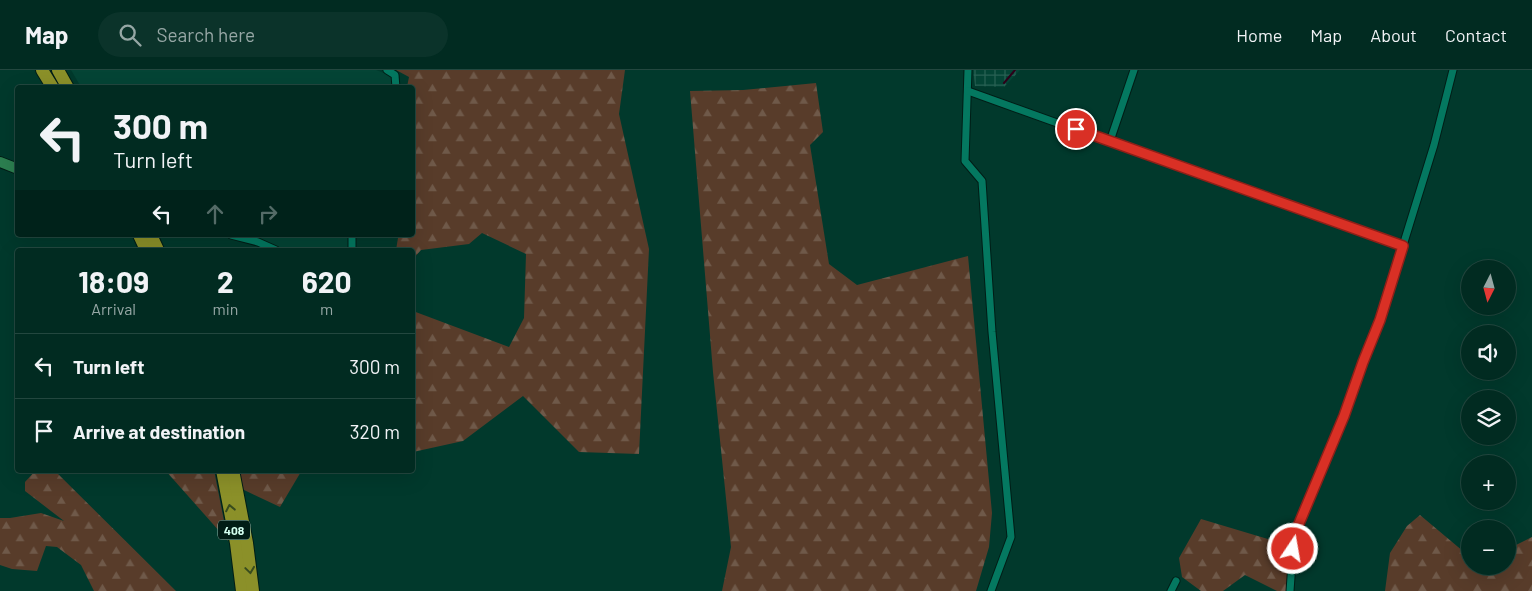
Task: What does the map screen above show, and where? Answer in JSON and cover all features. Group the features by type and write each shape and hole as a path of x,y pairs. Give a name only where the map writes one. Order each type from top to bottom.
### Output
{"highway":[{"path":"42,70 51,85"},
{"path":"58,70 66,85"},
{"name":"408","path":"223,473 236,543 242,591"},
{"name":"408","path":"234,473 244,524 253,591"}],"street":[{"path":"387,70 395,75 396,85"},
{"path":"968,70 965,161 982,181 992,332 1010,537 991,591"},
{"path":"1110,141 1134,70"},
{"path":"1290,591 1293,549 1298,526 1344,416 1380,320 1434,145 1453,70"},
{"path":"968,90 1403,246"},
{"path":"0,162 15,168"},
{"path":"239,237 272,248"},
{"path":"1171,591 1176,581"}],"shaded area":[{"path":"71,70 376,70 392,76 392,85 80,85"},
{"path":"973,70 1020,70 1004,87 975,86"},
{"path":"250,237 349,237 350,248 279,248"}],"green space":[{"path":"396,70 625,70 619,114 649,249 639,454 579,452 523,396 463,441 415,452 415,312 509,347 524,318 526,254 482,233 469,244 421,250 415,257 415,248 396,248 397,237 415,237 415,85 407,85 409,77"},
{"path":"816,83 823,132 810,145 829,264 857,285 968,256 992,513 989,547 976,591 722,591 731,547 713,372 690,91 743,90"},
{"path":"33,473 57,473 176,591 94,591 81,565 57,547 46,546 37,571 12,569 0,565 0,518 41,513 64,521 25,491 25,482"},
{"path":"168,473 215,473 228,541"},
{"path":"239,473 300,473 280,507 242,489"},
{"path":"1420,515 1461,549 1461,575 1516,575 1516,545 1532,537 1532,591 1385,591 1390,553 1407,526"},
{"path":"1201,519 1291,546 1293,591 1277,591 1245,575 1223,591 1201,591 1182,577 1179,558"}],"waterway":[{"path":"1004,83 1015,70"}],"route":[{"path":"1076,129 1403,246 1380,320 1344,416 1298,526 1293,549"}]}
